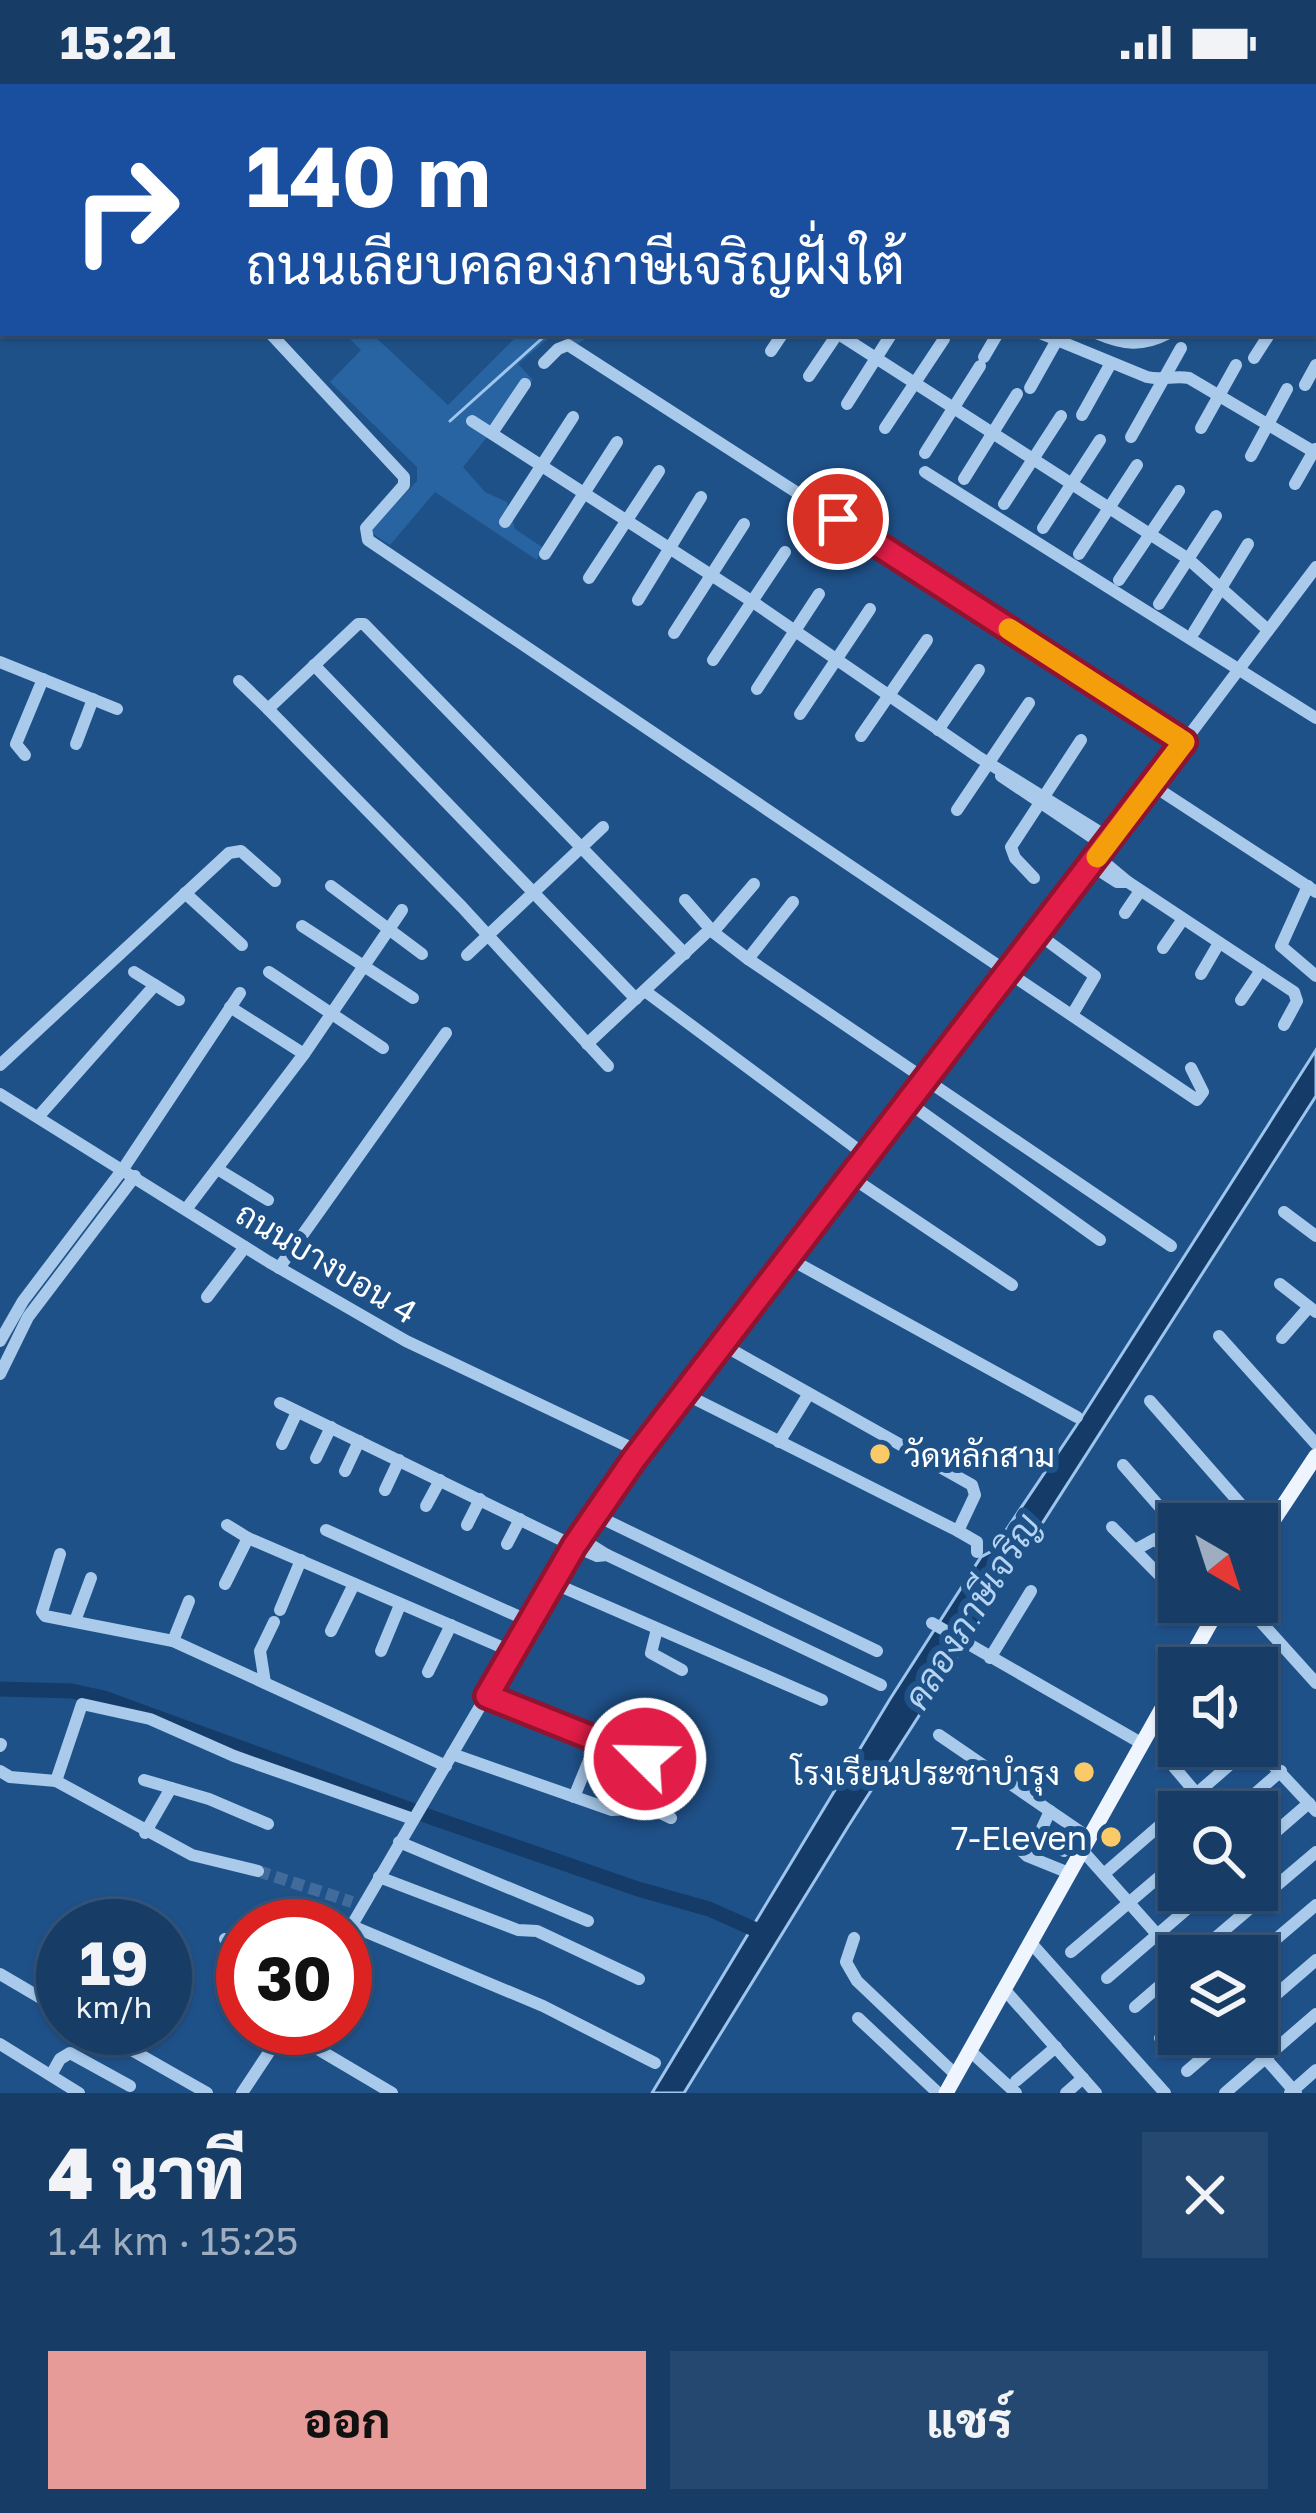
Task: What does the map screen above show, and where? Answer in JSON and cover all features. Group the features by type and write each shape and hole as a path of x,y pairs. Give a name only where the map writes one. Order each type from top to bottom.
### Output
{"main road":[{"path":"1278,1513 1316,1456"},
{"path":"1197,1647 1209,1625"},
{"path":"942,2093 1031,1943 1062,1870 1158,1714"}],"street":[{"path":"273,336 404,476 404,485 366,528 368,540 1197,1100 1203,1092 1192,1067"},
{"path":"771,351 781,336"},
{"path":"808,376 836,336"},
{"path":"842,336 1187,558 1223,592 1271,626"},
{"path":"848,404 890,336"},
{"path":"925,453 996,336"},
{"path":"1047,336 1161,381 1175,375 1189,378 1315,451 1294,484"},
{"path":"1103,336 1121,344 1148,344 1163,336"},
{"path":"1254,358 1268,336"},
{"path":"885,428 944,339"},
{"path":"964,479 1057,340"},
{"path":"544,363 568,345 1184,742"},
{"path":"1130,437 1180,348"},
{"path":"1082,416 1111,363"},
{"path":"1201,428 1236,365"},
{"path":"1305,385 1316,365"},
{"path":"492,433 525,384"},
{"path":"1251,456 1287,389"},
{"path":"1004,504 1061,416"},
{"path":"505,522 573,418"},
{"path":"472,421 753,602 1043,799 1134,886 1297,996 1284,1025"},
{"path":"1043,528 1100,440"},
{"path":"545,554 617,442"},
{"path":"1078,554 1137,465"},
{"path":"589,578 659,471"},
{"path":"925,472 1316,718"},
{"path":"1119,580 1179,490"},
{"path":"638,600 700,497"},
{"path":"1159,604 1216,516"},
{"path":"674,633 744,524"},
{"path":"1194,632 1223,592 1248,544"},
{"path":"713,660 785,552"},
{"path":"362,1899 577,1542 640,1452 1316,567"},
{"path":"757,689 819,594"},
{"path":"800,714 870,609"},
{"path":"268,709 358,624 364,624 685,954"},
{"path":"861,736 927,640"},
{"path":"0,662 117,709"},
{"path":"314,665 641,995 868,1157"},
{"path":"938,730 980,670"},
{"path":"25,755 16,744 43,679"},
{"path":"239,681 488,935 608,1066"},
{"path":"76,744 93,699"},
{"path":"957,811 985,761 1029,703"},
{"path":"1034,878 1015,858 1012,847 1081,740"},
{"path":"1152,785 1312,889 1280,946 1316,976"},
{"path":"466,955 603,827"},
{"path":"0,1065 237,849 275,880"},
{"path":"587,1044 710,933 754,884"},
{"path":"331,886 422,954"},
{"path":"1125,913 1134,886"},
{"path":"185,893 242,946"},
{"path":"685,900 710,933 1171,1246"},
{"path":"748,959 793,902"},
{"path":"188,1208 304,1054 402,910"},
{"path":"1163,948 1183,919"},
{"path":"302,926 413,998"},
{"path":"1038,934 1095,976 1072,1015"},
{"path":"1201,974 1219,943"},
{"path":"1241,1000 1261,970"},
{"path":"134,972 179,1000"},
{"path":"269,972 383,1048"},
{"path":"38,1117 154,985"},
{"path":"0,1374 28,1317 129,1173 241,993"},
{"path":"230,1007 304,1054"},
{"path":"279,1268 446,1033"},
{"name":"ถนนบางบอน 4","path":"0,1094 279,1268 406,1341 640,1452"},
{"path":"909,1103 1100,1240"},
{"path":"219,1170 268,1200"},
{"path":"0,1341 23,1301 129,1173"},
{"path":"851,1177 1012,1285"},
{"path":"1285,1212 1316,1236"},
{"path":"208,1298 245,1247"},
{"path":"788,1258 1077,1417"},
{"path":"1280,1284 1313,1309 1282,1338"},
{"path":"1220,1336 1316,1444"},
{"path":"723,1345 975,1488 958,1532"},
{"path":"685,1394 977,1542 977,1552"},
{"path":"779,1442 808,1395"},
{"path":"1150,1401 1232,1503"},
{"path":"280,1403 881,1685"},
{"path":"282,1444 297,1412"},
{"path":"316,1458 331,1427"},
{"path":"345,1472 359,1441"},
{"path":"385,1490 399,1460"},
{"path":"1123,1465 1158,1505"},
{"path":"426,1506 440,1480"},
{"path":"466,1525 480,1499"},
{"path":"595,1515 877,1651"},
{"path":"508,1544 520,1519"},
{"path":"227,1525 513,1652"},
{"path":"1112,1527 1158,1574"},
{"path":"326,1530 531,1622"},
{"path":"225,1584 248,1538"},
{"path":"1135,1550 1155,1539 1158,1542"},
{"path":"60,1554 43,1613 172,1641 449,1760 612,1810 650,1808 671,1818"},
{"path":"265,1683 260,1651 301,1560"},
{"path":"75,1621 91,1578"},
{"path":"553,1583 822,1700"},
{"path":"332,1631 354,1584"},
{"path":"990,1658 1031,1591"},
{"path":"172,1641 189,1600"},
{"path":"381,1651 400,1605"},
{"path":"1262,1623 1316,1683"},
{"path":"934,1624 1141,1743"},
{"path":"428,1672 451,1625"},
{"path":"657,1628 651,1653 682,1670"},
{"path":"487,1696 690,1780"},
{"path":"56,1781 82,1704 150,1719 234,1756 416,1815"},
{"path":"939,1735 1050,1811 1082,1839 1105,1874 1158,1934"},
{"path":"1198,1791 1249,1748 1260,1751 1312,1807 1278,1832"},
{"path":"574,1797 590,1758"},
{"path":"1174,1767 1194,1791"},
{"path":"0,1771 10,1777 56,1781 192,1855 258,1871"},
{"path":"1258,1791 1281,1771"},
{"path":"144,1780 268,1824"},
{"path":"145,1833 171,1788"},
{"path":"1027,1856 1050,1811"},
{"path":"1105,1874 1158,1827"},
{"path":"1007,1837 1027,1856 1062,1870 1064,1851"},
{"path":"1038,1837 1064,1851"},
{"path":"1064,1851 1082,1839"},
{"path":"399,1842 588,1922"},
{"path":"1219,1935 1316,1852"},
{"path":"379,1877 518,1930 537,1930 639,1979"},
{"path":"1071,1952 1158,1877"},
{"path":"1278,1937 1316,1905"},
{"path":"1107,1978 1185,1911"},
{"path":"854,1937 846,1962 857,1981 955,2074"},
{"path":"372,1941 543,2006 655,2063"},
{"path":"1031,1943 1165,2093"},
{"path":"1278,1993 1316,1960"},
{"path":"0,1974 36,1995"},
{"path":"1135,2007 1158,1987"},
{"path":"1004,1989 1096,2093"},
{"path":"1225,2093 1316,2014"},
{"path":"858,2018 942,2093"},
{"path":"0,2044 80,2093"},
{"path":"969,2050 1016,2087 1056,2047"},
{"path":"51,2075 70,2053 130,2086"},
{"path":"140,2055 207,2093"},
{"path":"242,2093 267,2055"},
{"path":"329,2055 392,2093"},
{"path":"1187,2071 1206,2055"},
{"path":"1262,2055 1293,2092 1316,2070"},
{"path":"1066,2093 1083,2078"}],"shaded area":[{"path":"347,336 374,336 448,405 517,336 551,336 518,364 533,380 463,467 485,492 507,502 515,529 542,547 537,560 435,492 390,545 370,532 417,481 417,467 330,382 361,350"},
{"path":"560,336 590,336 576,345"}],"water":[{"name":"คลองภาษีเจริญ","path":"1316,1050 1316,1096 849,1825 684,2093 652,2093 890,1699 981,1557 992,1551 1076,1426"}],"waterway":[{"path":"450,421 545,336"},
{"path":"0,1689 72,1691 104,1698 436,1819 709,1909 765,1934"}],"tunnel":[{"path":"258,1871 343,1899"}],"slow traffic":[{"path":"1009,629 1184,742 1097,857"}],"place":[{"name":"วัดหลักสาม","path":"880,1454"},
{"name":"โรงเรียนประชาบำรุง","path":"1084,1772"},
{"name":"7-Eleven","path":"1111,1837"}],"route":[{"path":"645,1759 487,1696 574,1546 634,1459 1184,742 838,519"}]}
